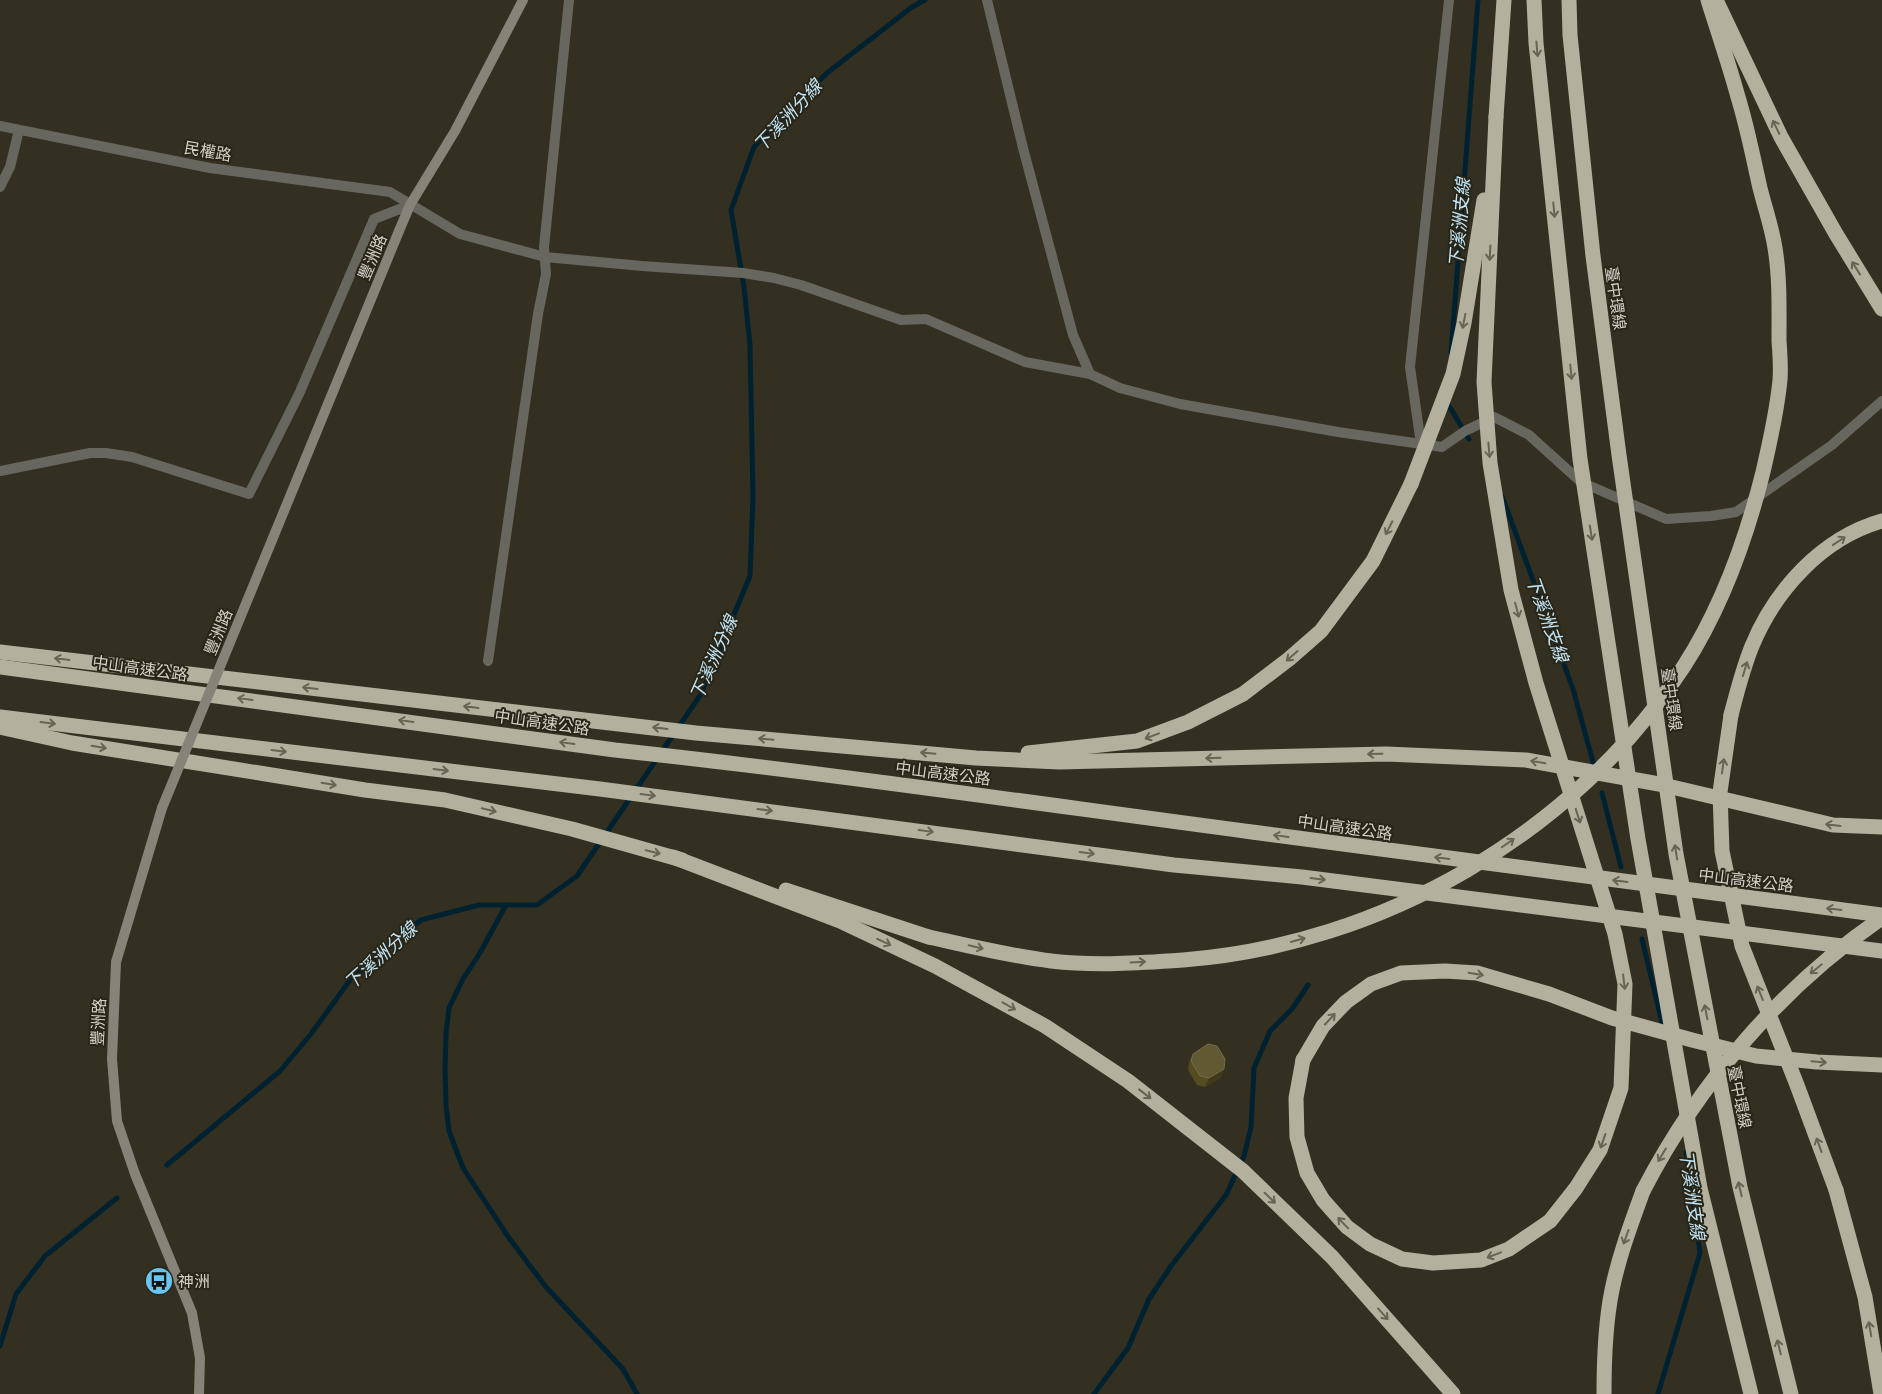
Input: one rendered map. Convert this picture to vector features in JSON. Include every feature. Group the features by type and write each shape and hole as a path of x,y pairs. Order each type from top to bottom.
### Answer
{"highway":[{"path":"1504,0 1496,117 1484,382 1490,463 1511,590 1536,683 1615,934 1625,984 1621,1088 1600,1150 1576,1188 1550,1222 1510,1249 1481,1260 1433,1263 1402,1259 1370,1244 1346,1227 1323,1200 1307,1173 1297,1137 1296,1098 1303,1060 1323,1026 1346,1002 1371,984 1401,973 1445,971 1477,973 1549,994 1612,1018 1692,1040 1756,1056 1882,1066"},
{"path":"1534,0 1536,43 1580,459 1638,839 1700,1188 1751,1394"},
{"name":"臺中環線","path":"1568,0 1593,256 1619,455 1676,854 1740,1187 1791,1394"},
{"path":"0,727 72,743 365,790 445,800 572,829 673,857 929,937 991,951 1053,961 1121,963 1187,960 1290,942 1338,929 1391,908 1448,881 1509,842 1566,800 1608,762 1645,720 1684,666 1712,616 1734,566 1758,493 1770,441 1780,380 1779,310 1775,249 1740,100 1708,0"},
{"path":"1716,0 1781,137 1836,234 1882,309"},
{"path":"976,758 1138,741 1188,722 1243,694 1289,659 1321,631 1373,560 1412,484 1453,374 1464,323 1496,117"},
{"path":"1881,1394 1865,1297 1836,1190 1742,946 1722,851 1720,792 1730,715 1752,646 1778,597 1806,564 1848,535 1882,521"},
{"path":"0,652 696,733 976,758 1059,762 1386,754 1526,760 1659,784 1833,825 1882,827"},
{"name":"中山高速公路","path":"0,667 615,750 1063,806 1882,916"},
{"path":"0,717 600,789 1174,865 1302,877 1882,950"},
{"path":"673,857 840,921 936,966 1046,1026 1128,1081 1243,1171 1332,1257 1453,1394"},
{"path":"1604,1394 1605,1346 1611,1291 1622,1249 1643,1191 1670,1142 1711,1082 1732,1056 1790,994 1808,976 1882,916"}],"street":[{"name":"豐洲路","path":"199,1394 200,1358 192,1313 135,1174 116,1121 112,1059 116,962 162,808 410,205 455,131 523,0"},
{"path":"488,661 538,314 546,274 544,247 569,0"},
{"path":"987,0 1023,148 1073,335 1090,374"},
{"path":"1421,444 1410,366 1449,0"},
{"name":"民權路","path":"0,126 210,168 390,192 460,234 545,257 743,273 774,278 801,285 901,320 926,319 1025,362 1090,374 1120,388 1180,404 1338,432 1442,447 1465,431 1494,417 1530,435 1582,482 1666,519 1736,512 1832,445 1882,400"},
{"path":"0,187 10,167 19,130"},
{"path":"0,471 90,453 106,452 132,457 249,494 299,394 374,219 410,205"}],"building":[{"path":"1208,1044 1217,1046 1225,1059 1224,1069 1209,1078 1200,1076 1191,1061 1193,1054"}],"waterway":[{"name":"下溪洲分線","path":"167,1165 280,1071 311,1034 350,980 421,920 479,905 537,905 577,876 701,694 750,576 753,497 750,345 744,287 731,210 754,147 827,73 912,7 925,0"},
{"name":"下溪洲支線","path":"1451,353 1478,0"},
{"name":"下溪洲支線","path":"1446,401 1469,439"},
{"name":"下溪洲支線","path":"1502,496 1573,689 1595,769"},
{"name":"下溪洲支線","path":"1602,793 1621,867"},
{"path":"506,905 480,953 463,979 449,1008 445,1070 449,1131 463,1168 509,1238 546,1287 623,1369 637,1394"},
{"name":"下溪洲支線","path":"1642,939 1663,1027"},
{"path":"1094,1394 1128,1348 1149,1299 1171,1266 1226,1195 1244,1156 1251,1127 1254,1068 1270,1031 1292,1009 1308,985"},
{"name":"下溪洲支線","path":"1658,1394 1700,1253 1686,1152"},
{"name":"下溪洲分線","path":"0,1346 16,1294 45,1256 117,1198"}],"place":[{"name":"神洲","path":"159,1281"}]}
